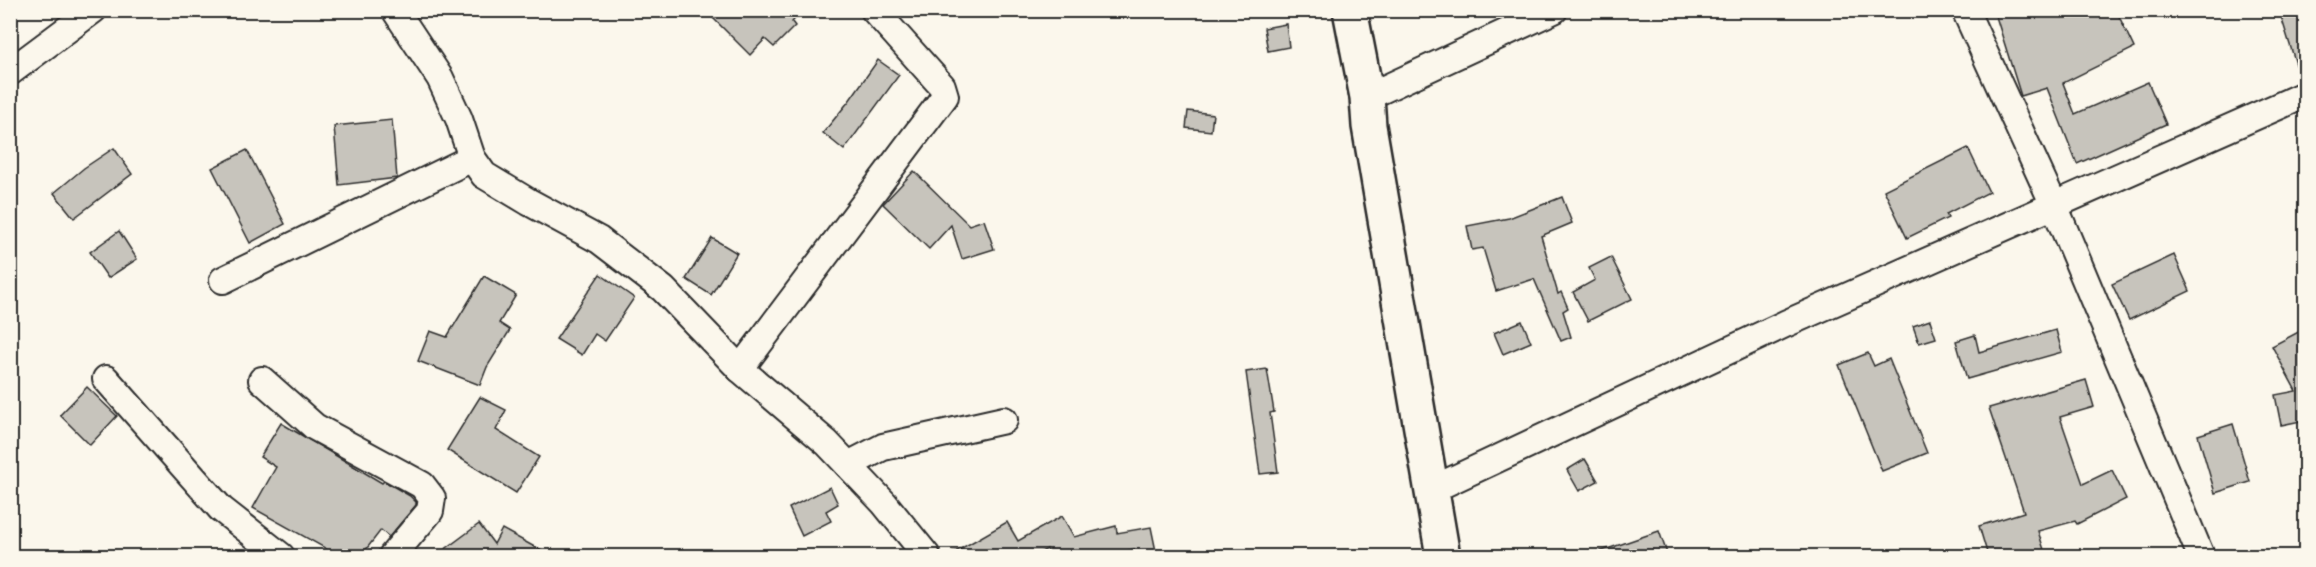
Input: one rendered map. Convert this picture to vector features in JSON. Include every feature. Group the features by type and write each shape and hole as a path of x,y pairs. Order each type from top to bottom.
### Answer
{"main road":[{"path":"1350,10 1367,97 1369,126 1443,556"}],"street":[{"path":"10,72 93,10"},
{"path":"395,10 440,78 459,119 472,158 484,175 599,240 663,289 740,369 827,443 884,503 927,556"},
{"path":"740,369 945,96 942,86 874,10"},
{"path":"1367,97 1554,10"},
{"path":"1965,10 2054,205 2201,556"},
{"path":"1431,490 1785,324 2306,94"},
{"path":"223,280 472,158"},
{"path":"106,379 221,509 281,556"},
{"path":"262,380 315,428 422,485 432,498 430,511 392,556"},
{"path":"848,465 883,447 1004,420"}],"building":[{"path":"705,10 803,10 792,22 795,26 774,47 765,39 750,55"},
{"path":"1994,10 2116,10 2134,48 2063,83 2075,114 2148,82 2166,124 2077,164 2047,88 2021,96"},
{"path":"2279,10 2306,10 2306,79 2301,80"},
{"path":"1286,24 1289,47 1268,51 1264,28"},
{"path":"878,60 899,75 844,150 823,133"},
{"path":"1188,111 1213,114 1211,131 1186,128"},
{"path":"392,120 397,178 339,185 334,126"},
{"path":"114,148 132,174 74,218 54,193 84,168"},
{"path":"1968,148 1989,192 1946,214 1948,218 1907,238 1884,190"},
{"path":"247,150 285,224 250,243 212,168"},
{"path":"914,171 969,225 984,220 994,249 962,259 951,225 929,249 883,204"},
{"path":"1562,197 1572,223 1541,236 1558,294 1561,292 1568,308 1563,311 1571,337 1561,341 1534,279 1496,291 1483,248 1472,250 1467,226 1509,218"},
{"path":"119,231 137,259 108,278 90,252"},
{"path":"712,238 737,253 711,295 686,279"},
{"path":"2174,255 2190,291 2129,320 2112,284"},
{"path":"1611,257 1632,299 1588,321 1573,292 1595,280 1589,268"},
{"path":"600,274 634,298 605,341 595,334 582,355 556,339"},
{"path":"484,276 516,295 499,323 510,330 487,367 480,385 418,361 430,331 447,337"},
{"path":"1930,320 1936,338 1919,343 1913,326"},
{"path":"1522,321 1531,342 1503,354 1494,333"},
{"path":"2306,328 2306,420 2281,425 2275,395 2296,391 2272,346"},
{"path":"2056,330 2062,352 1967,379 1956,341 1975,335 1979,352"},
{"path":"1868,353 1874,366 1889,359 1927,453 1882,471 1839,365"},
{"path":"1267,369 1274,412 1270,413 1278,472 1260,474 1246,372"},
{"path":"2086,380 2094,407 2060,417 2083,484 2112,470 2126,499 2077,524 2075,521 2038,531 2046,556 1988,556 1979,526 2024,512 1989,408"},
{"path":"87,387 117,416 90,445 60,415"},
{"path":"480,397 506,410 496,430 539,457 516,493 447,450"},
{"path":"281,423 382,483 384,481 410,496 416,505 389,537 381,530 361,556 335,556 325,548 253,508 276,467 260,457"},
{"path":"2233,424 2250,482 2215,493 2198,435"},
{"path":"1585,459 1598,481 1579,491 1567,470"},
{"path":"830,487 838,504 826,511 831,521 802,536 789,508"},
{"path":"1062,516 1074,537 1116,526 1117,533 1151,527 1157,556 1136,556 1134,549 1104,556 1051,556 1047,549 1034,556 948,556 1007,522 1018,541"},
{"path":"479,524 494,544 502,529 551,556 436,556"},
{"path":"1659,531 1668,556 1594,556 1593,554"}]}
